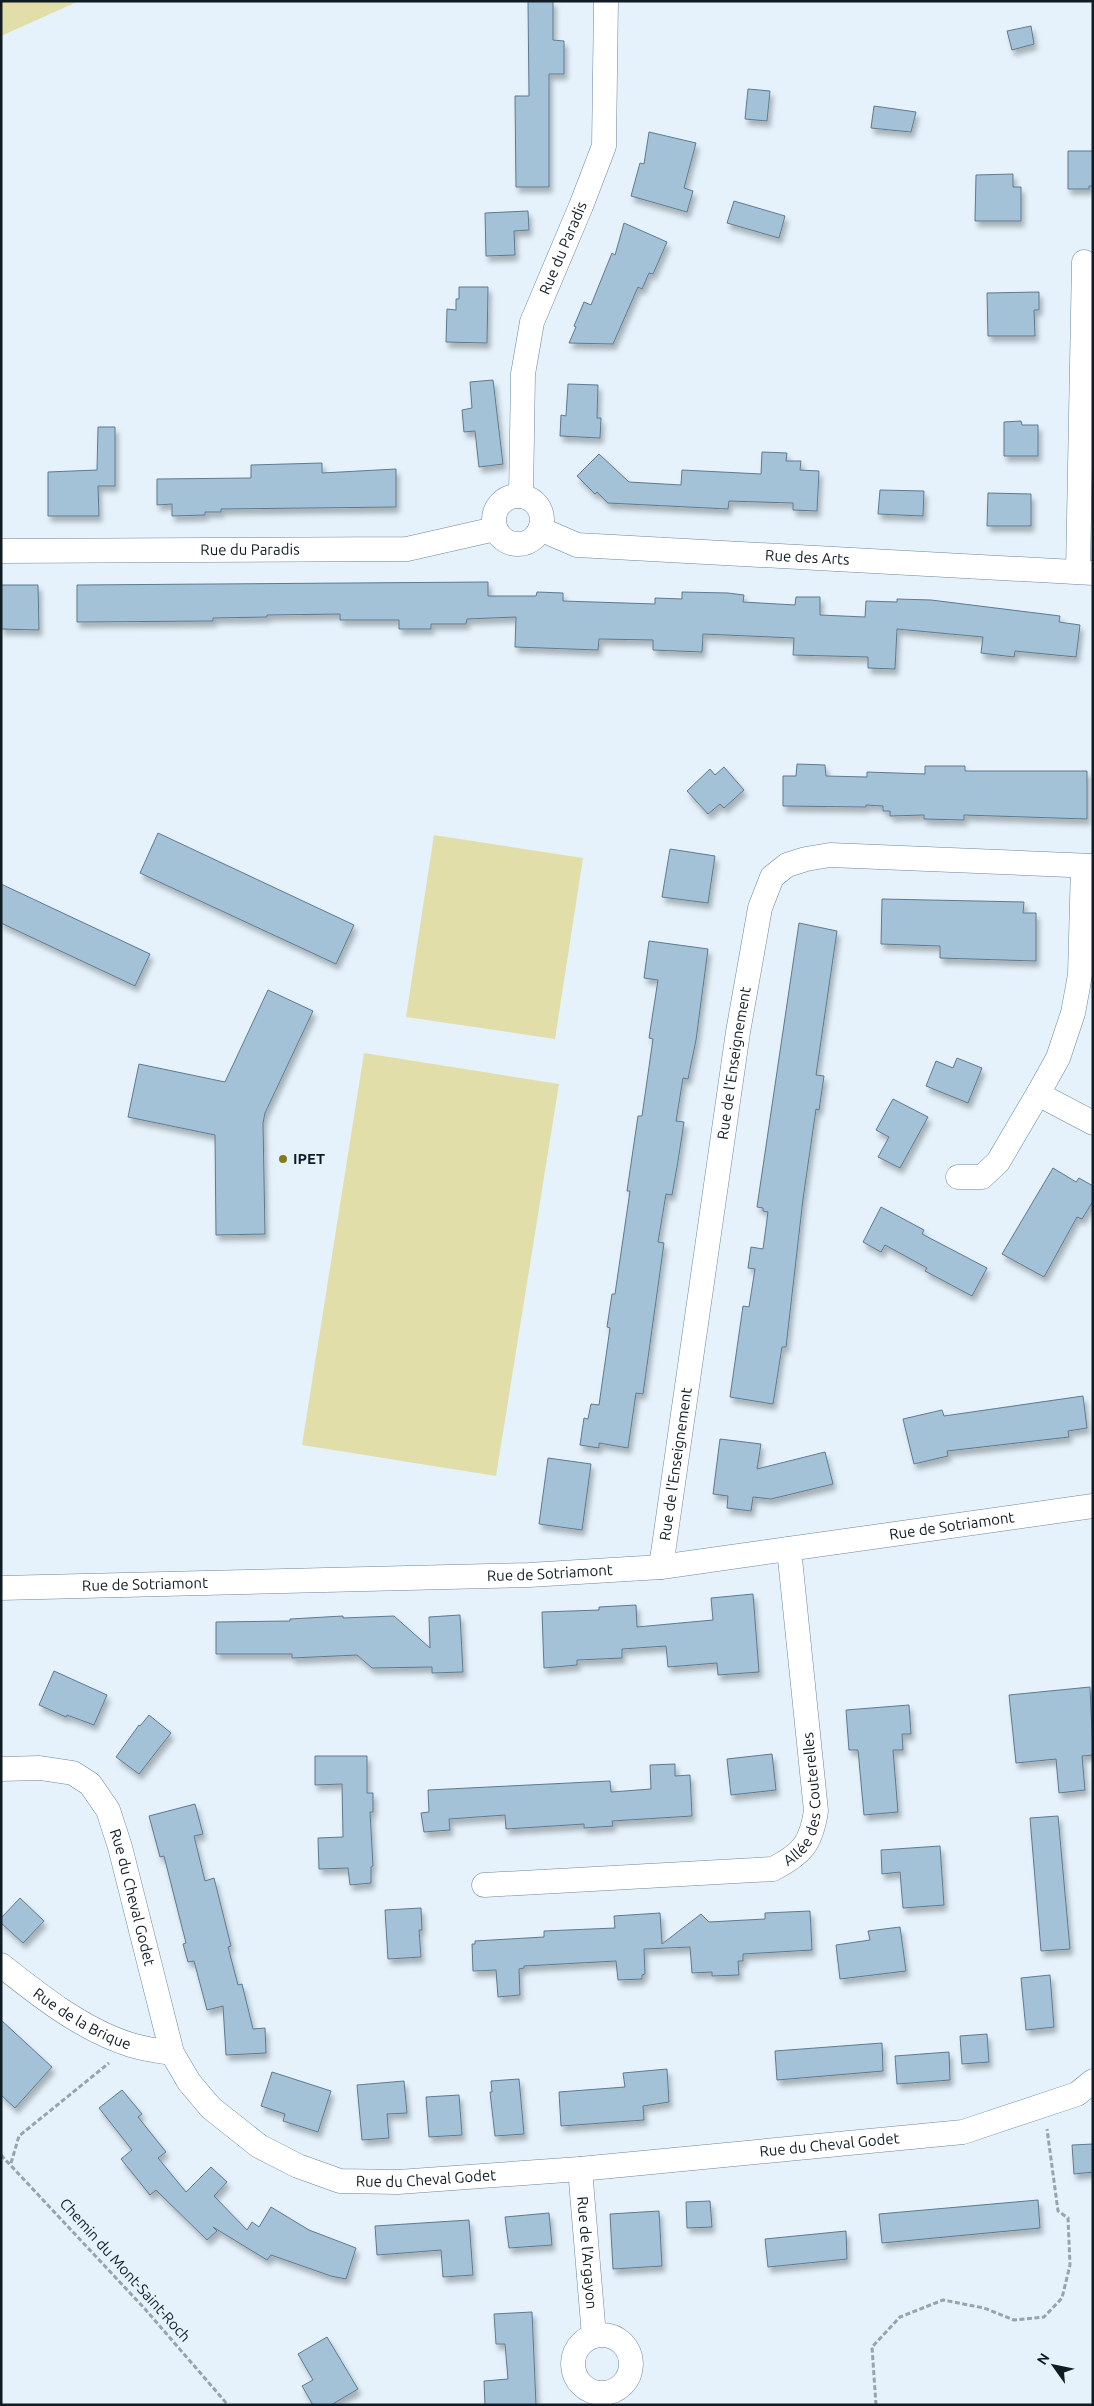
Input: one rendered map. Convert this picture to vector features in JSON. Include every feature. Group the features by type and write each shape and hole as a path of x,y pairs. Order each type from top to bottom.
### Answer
{"street":[{"name":"Rue du Paradis","path":"522,496 523,374 532,322 604,146 606,1"},
{"name":"Rue des Arts","path":"540,529 577,545 1085,572 1084,262"},
{"path":"522,496 530,498 540,511 540,529 528,542 507,541 495,529 494,515 497,507 505,499 522,496"},
{"name":"Rue du Paradis","path":"1,552 407,549 495,529"},
{"name":"Rue de l'Enseignement","path":"661,1567 738,1032 760,908 772,878 787,865 806,859 830,855 991,860 1088,866 1080,976 1073,1013 1058,1058 998,1162 982,1176 958,1177"},
{"path":"1038,1094 1093,1123"},
{"name":"Rue de Sotriamont","path":"1,1588 529,1575 661,1567 1093,1506"},
{"name":"Allée des Couterelles","path":"484,1885 773,1869 796,1857 813,1831 816,1811 789,1549"},
{"name":"Rue du Cheval Godet","path":"1,1769 40,1768 73,1773 90,1784 108,1810 172,2053 189,2082 211,2108 259,2146 298,2166 340,2181 398,2182 580,2169 963,2132 1077,2094 1093,2081"},
{"name":"Rue de la Brique","path":"1,1965 38,1995 108,2036 131,2046 172,2053"},
{"name":"Rue de l'Argayon","path":"580,2169 594,2336"},
{"path":"609,2335 618,2339 628,2349 632,2359 632,2369 627,2381 620,2388 616,2399 586,2389 576,2377 573,2367 578,2347 585,2340 594,2336 609,2335"}],"path":[{"path":"11,2163 19,2136 131,2046"},
{"path":"876,2405 872,2346 900,2318 943,2300 984,2308 1014,2320 1044,2317 1062,2298 1070,2265 1068,2218 1058,2211 1044,2105"},
{"name":"Chemin du Mont-Saint-Roch","path":"1,2155 11,2163 150,2315 228,2405"}],"shaded area":[{"path":"1,1 79,1 1,36"},
{"path":"434,835 583,858 555,1039 406,1017"},
{"path":"364,1053 559,1084 496,1476 302,1445"}],"building":[{"path":"528,1 553,1 553,40 564,41 564,74 549,74 549,187 516,187 515,96 529,96"},
{"path":"1031,26 1034,44 1012,50 1007,31"},
{"path":"748,89 770,91 767,121 745,119"},
{"path":"874,106 916,112 911,132 871,128"},
{"path":"649,132 696,143 684,188 693,191 687,212 631,196 640,163 644,164"},
{"path":"1068,151 1093,151 1093,186 1089,186 1089,189 1068,189"},
{"path":"1013,174 1013,187 1021,187 1021,221 975,221 976,175"},
{"path":"734,201 785,216 779,238 727,223"},
{"path":"528,211 529,230 514,231 515,255 486,256 485,213"},
{"path":"624,223 667,242 653,274 649,273 642,289 638,287 613,344 569,343 584,302 591,305 612,253 615,255"},
{"path":"459,287 488,287 487,343 446,342 447,309 456,310 456,299 459,299"},
{"path":"1039,292 1039,310 1034,310 1035,336 988,336 987,293"},
{"path":"493,380 503,464 479,467 475,431 464,432 462,410 472,408 470,382"},
{"path":"568,384 598,385 597,418 601,418 600,438 560,436 561,415 566,416"},
{"path":"1021,421 1022,425 1038,425 1038,456 1004,456 1004,422"},
{"path":"98,427 115,427 115,486 98,486 99,516 48,516 48,472 97,470"},
{"path":"762,452 787,453 786,461 801,461 800,470 819,471 817,511 793,510 793,503 729,501 728,509 608,503 597,492 595,494 577,476 599,454 629,482 681,485 682,470 761,474"},
{"path":"322,463 322,473 396,469 396,507 221,509 221,512 205,512 205,515 172,516 172,504 157,505 157,479 251,478 251,465"},
{"path":"880,490 924,491 923,516 878,514"},
{"path":"988,493 1031,494 1031,526 987,526"},
{"path":"488,582 488,596 536,596 537,592 563,593 563,601 655,604 655,598 682,599 682,592 728,593 744,595 743,602 795,605 796,597 820,597 820,615 865,617 866,601 897,602 897,599 931,600 1060,616 1059,622 1080,625 1076,657 1015,651 1014,657 981,653 983,637 897,629 895,669 868,668 868,657 793,655 794,638 703,634 702,652 653,650 653,640 599,639 598,650 515,647 516,617 467,619 466,624 431,624 431,629 399,629 399,620 340,620 340,614 267,615 267,617 213,618 213,621 77,622 77,585"},
{"path":"1,585 38,585 39,630 1,629"},
{"path":"797,764 825,765 826,776 867,777 867,772 925,774 925,766 965,766 965,771 1087,771 1087,819 964,815 964,820 924,819 924,815 890,816 890,811 883,811 883,806 783,806 783,776 796,776"},
{"path":"724,767 744,790 724,808 720,804 708,814 687,791 710,769 715,775"},
{"path":"158,833 354,925 336,964 140,873"},
{"path":"670,849 715,856 708,903 662,897"},
{"path":"1,884 150,954 135,986 1,923"},
{"path":"882,899 1024,902 1023,913 1036,913 1036,961 940,958 940,946 881,944"},
{"path":"799,923 837,931 816,1075 824,1076 819,1110 816,1109 803,1199 786,1347 782,1347 773,1404 730,1397 743,1306 749,1307 755,1269 748,1268 751,1247 763,1249 768,1212 763,1211 763,1208 757,1207"},
{"path":"649,941 708,949 696,1040 688,1079 683,1078 676,1121 684,1122 678,1161 672,1195 666,1194 658,1242 664,1243 643,1394 636,1393 628,1448 599,1443 599,1448 580,1445 584,1418 588,1419 591,1404 599,1405 610,1328 607,1327 612,1294 615,1294 630,1191 627,1191 638,1116 642,1116 653,1039 649,1038 658,980 644,978"},
{"path":"268,990 313,1011 265,1113 263,1123 265,1234 216,1235 215,1135 128,1117 139,1064 225,1082"},
{"path":"957,1058 982,1068 968,1103 926,1086 936,1061 953,1068"},
{"path":"893,1099 928,1117 900,1168 878,1157 889,1137 876,1130"},
{"path":"1053,1168 1076,1182 1079,1178 1093,1186 1093,1201 1082,1219 1077,1217 1044,1277 1002,1254"},
{"path":"881,1207 924,1230 922,1234 987,1268 972,1296 925,1271 927,1268 885,1245 881,1252 863,1242"},
{"path":"1083,1396 1087,1428 1068,1431 1069,1437 947,1451 948,1456 914,1464 903,1419 942,1410 944,1416"},
{"path":"720,1439 761,1444 757,1469 825,1452 833,1484 771,1499 753,1497 751,1511 727,1508 728,1496 713,1494"},
{"path":"548,1458 591,1464 582,1530 539,1524"},
{"path":"753,1594 759,1672 718,1675 717,1663 668,1667 666,1646 622,1649 622,1658 577,1660 577,1665 544,1668 542,1612 599,1610 599,1607 636,1605 637,1627 713,1620 711,1598"},
{"path":"460,1615 463,1672 432,1673 432,1667 372,1668 357,1655 292,1658 292,1654 216,1654 216,1622 290,1621 290,1619 343,1616 343,1618 394,1616 430,1648 429,1617"},
{"path":"54,1671 107,1695 94,1725 67,1715 66,1717 39,1705"},
{"path":"1090,1687 1093,1755 1082,1756 1085,1790 1059,1793 1056,1759 1016,1763 1009,1695"},
{"path":"909,1705 911,1734 902,1734 903,1750 893,1750 898,1812 864,1815 858,1750 849,1750 846,1710"},
{"path":"149,1715 171,1733 139,1774 116,1757 139,1725"},
{"path":"772,1754 776,1790 731,1795 727,1759"},
{"path":"315,1756 367,1756 367,1793 373,1793 373,1812 370,1812 373,1866 371,1867 371,1883 350,1885 348,1868 319,1869 318,1838 343,1837 342,1784 315,1785"},
{"path":"675,1764 675,1776 690,1775 692,1816 612,1821 613,1826 584,1828 584,1824 506,1829 505,1815 449,1819 450,1830 424,1832 421,1813 429,1812 428,1790 610,1781 611,1792 651,1789 650,1765"},
{"path":"195,1804 203,1834 194,1836 205,1881 214,1878 231,1946 228,1947 238,1985 242,1984 253,2029 265,2028 266,2053 226,2055 223,2006 207,2010 194,1961 188,1962 183,1944 186,1943 164,1856 160,1857 149,1816"},
{"path":"1058,1816 1070,1949 1041,1951 1030,1818"},
{"path":"940,1846 944,1905 903,1908 900,1872 882,1874 881,1850"},
{"path":"20,1898 44,1921 23,1943 1,1923 1,1918"},
{"path":"421,1908 422,1930 419,1930 421,1957 388,1959 385,1910"},
{"path":"810,1911 812,1950 743,1954 743,1961 738,1961 739,1975 712,1976 712,1972 692,1973 690,1947 644,1949 645,1974 642,1975 642,1979 618,1980 616,1961 524,1966 524,1968 519,1969 520,1995 498,1997 496,1970 473,1971 472,1944 475,1944 475,1941 544,1937 544,1931 615,1928 614,1916 660,1913 662,1944 701,1914 709,1922 765,1919 765,1913"},
{"path":"900,1927 906,1971 840,1979 836,1945 870,1940 868,1931"},
{"path":"1050,1975 1054,2027 1026,2030 1021,1978"},
{"path":"1,2020 52,2067 15,2108 1,2095"},
{"path":"987,2034 989,2062 962,2064 960,2036"},
{"path":"882,2043 883,2071 777,2080 775,2051"},
{"path":"949,2052 950,2080 897,2084 895,2056"},
{"path":"667,2069 669,2102 643,2106 644,2120 561,2126 559,2092 625,2087 623,2073"},
{"path":"272,2072 331,2091 318,2132 283,2121 285,2114 261,2106"},
{"path":"519,2079 524,2134 495,2136 490,2092 492,2092 491,2081"},
{"path":"404,2081 407,2113 387,2114 389,2138 362,2140 357,2085"},
{"path":"122,2090 142,2114 138,2117 166,2152 158,2158 186,2192 211,2167 227,2182 214,2196 247,2230 252,2222 259,2227 271,2207 309,2230 356,2248 346,2279 331,2276 271,2255 267,2260 213,2227 217,2231 207,2240 156,2190 150,2195 121,2159 132,2150 99,2108"},
{"path":"459,2095 462,2135 429,2137 426,2097"},
{"path":"1093,2144 1093,2172 1074,2174 1072,2145"},
{"path":"1038,2200 1040,2228 882,2243 879,2214"},
{"path":"710,2201 712,2227 687,2228 686,2202"},
{"path":"659,2211 662,2266 613,2269 610,2214"},
{"path":"549,2213 552,2245 509,2248 505,2217"},
{"path":"469,2220 473,2275 443,2277 441,2250 377,2255 375,2226"},
{"path":"846,2231 847,2259 768,2267 765,2239"},
{"path":"532,2312 536,2405 485,2405 484,2381 508,2379 505,2344 496,2344 494,2314"},
{"path":"327,2337 358,2389 331,2405 313,2405 302,2386 313,2380 298,2354"}],"place":[{"name":"IPET","path":"283,1159"}]}
